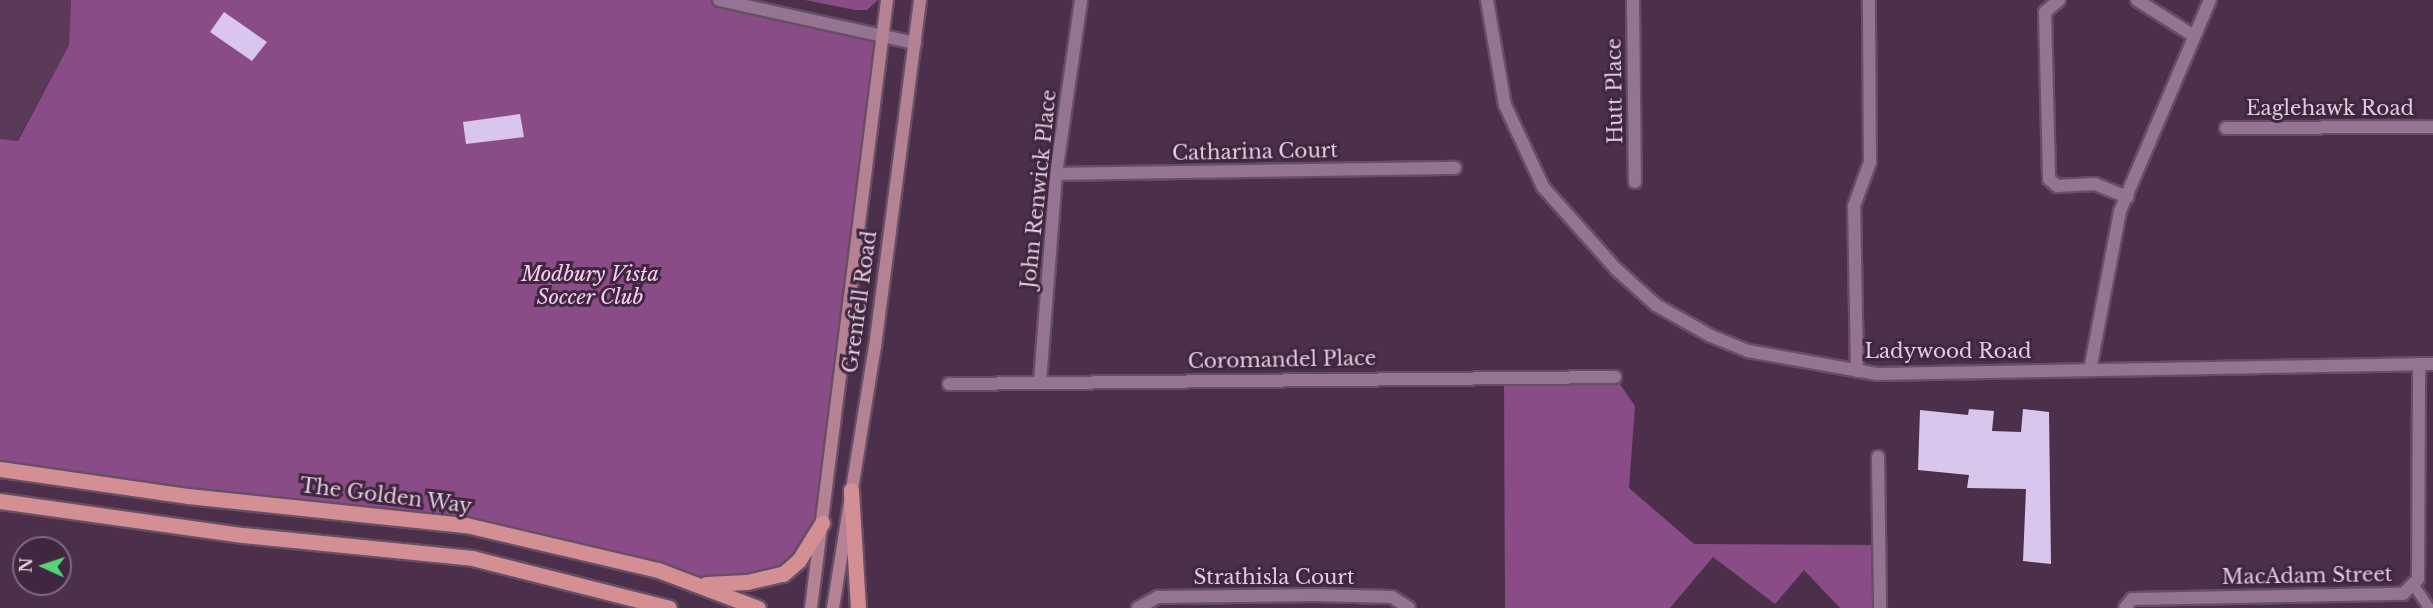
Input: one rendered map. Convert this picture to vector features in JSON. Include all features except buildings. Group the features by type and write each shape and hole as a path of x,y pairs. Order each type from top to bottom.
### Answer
{"main road":[{"name":"Grenfell Road","path":"812,608 887,0"},
{"name":"Grenfell Road","path":"833,608 875,347 920,0"},
{"name":"The Golden Way","path":"0,468 188,496 466,525 595,552 697,584 758,608"},
{"path":"851,490 858,608"},
{"path":"0,501 243,535 472,558 669,608"},
{"path":"697,584 747,582 783,574 799,560 822,522"}],"street":[{"path":"719,0 882,38 915,43"},
{"name":"John Renwick Place","path":"1040,382 1056,174 1081,0"},
{"name":"Ladywood Road","path":"1487,0 1505,105 1544,187 1616,269 1656,305 1711,336 1748,351 1857,371 2090,370 2433,364"},
{"name":"Hutt Place","path":"1633,0 1635,182"},
{"path":"1857,371 1854,206 1870,162 1869,0"},
{"path":"2059,0 2045,12 2049,179 2057,186 2095,184 2127,197"},
{"path":"2136,0 2194,36"},
{"path":"2090,370 2120,211 2210,0"},
{"name":"Eaglehawk Road","path":"2226,128 2433,127"},
{"name":"Catharina Court","path":"1056,174 1455,168"},
{"name":"MacAdam Street","path":"2125,608 2132,599 2403,594 2418,579 2419,364"},
{"name":"Coromandel Place","path":"949,384 1615,377"},
{"path":"1878,457 1880,608"},
{"name":"Strathisla Court","path":"1138,608 1158,597 1317,595 1392,597 1409,608"}],"lane":[{"path":"2413,584 2429,608"}],"shaded area":[{"path":"0,0 71,0 69,45 17,141 0,139"}],"green space":[{"name":"Modbury Vista Soccer Club","path":"71,0 719,0 882,38 822,523 793,567 763,580 688,581 474,527 0,467 0,139 18,141 69,45"},
{"path":"805,0 878,0 867,10 855,10"},
{"path":"1504,377 1615,377 1635,406 1629,488 1694,544 1879,545 1874,608 1840,608 1804,570 1775,604 1713,557 1670,608 1505,608"}]}
